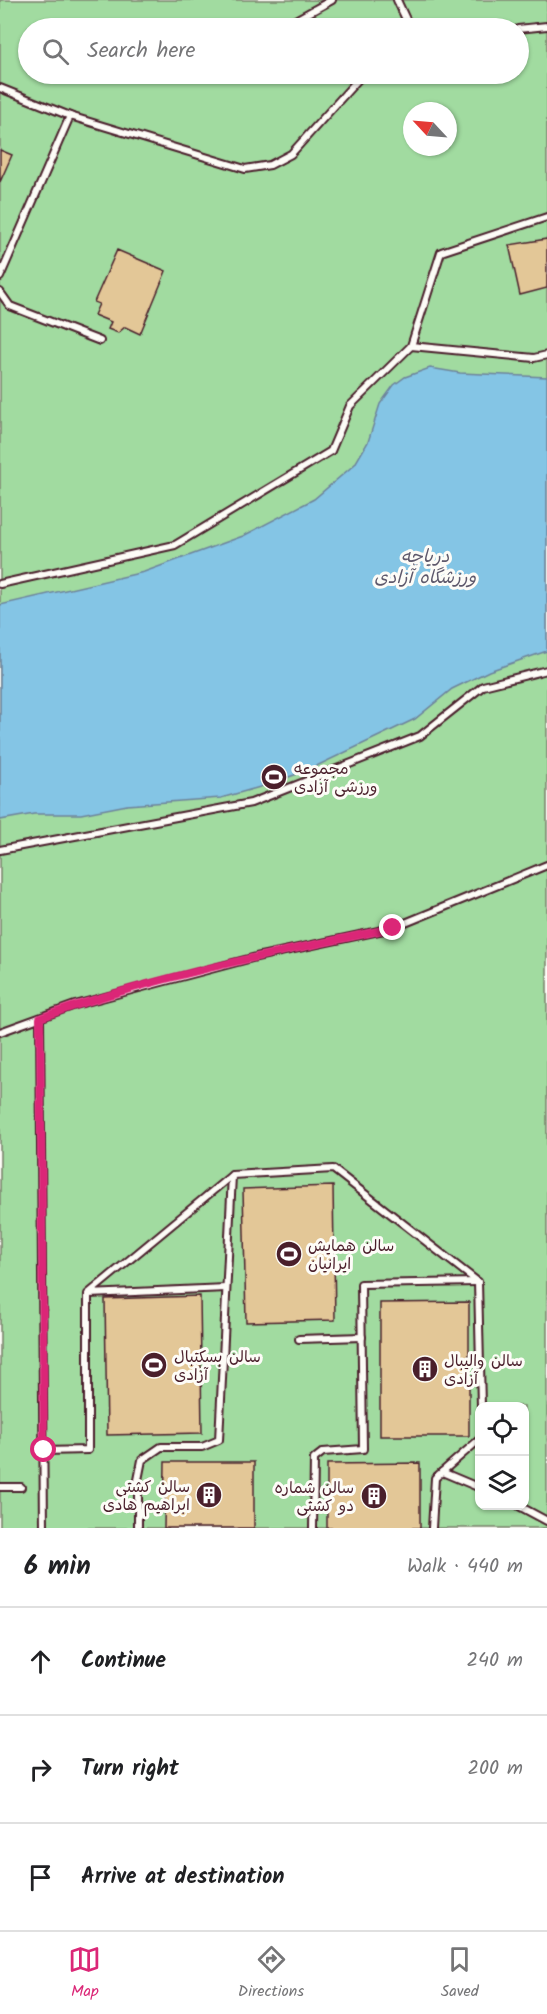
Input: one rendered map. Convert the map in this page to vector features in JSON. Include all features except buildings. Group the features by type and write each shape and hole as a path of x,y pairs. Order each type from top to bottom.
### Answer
{"lane":[{"path":"299,18 332,0"},
{"path":"397,0 405,18"},
{"path":"529,28 547,26"},
{"path":"0,88 70,116 245,169 270,165 291,154 354,84"},
{"path":"0,277 70,116"},
{"path":"0,584 175,545 331,451 350,406 411,346 441,252 547,218"},
{"path":"0,292 10,306 100,341"},
{"path":"411,346 534,358 547,355"},
{"path":"0,850 251,803 420,736 483,686 547,670"},
{"path":"0,1032 75,1005 256,957 393,928 547,865"},
{"path":"40,1018 44,1528"},
{"path":"88,1294 232,1175 333,1169 478,1282"},
{"path":"138,1528 138,1480 142,1460 161,1447 202,1447 219,1440 232,1175"},
{"path":"313,1528 314,1459 323,1452 363,1449 361,1284 478,1282"},
{"path":"478,1282 481,1402"},
{"path":"88,1294 226,1288"},
{"path":"44,1450 88,1450 88,1294"},
{"path":"299,1339 362,1337"},
{"path":"432,1528 435,1478 475,1443"},
{"path":"442,1472 475,1486"},
{"path":"0,1487 21,1487"},
{"path":"526,1510 547,1521"}],"green space":[{"name":"مجموعه ورزشی آزادی","path":"0,0 547,0 547,1528 0,1528"}],"water":[{"name":"دریاچه ورزشگاه آزادی","path":"430,368 460,373 547,377 547,651 489,671 452,689 415,719 306,771 260,787 221,798 127,805 81,814 34,814 0,820 0,605 144,572 243,536 314,499 355,464 368,442 380,404 394,385 405,377"}],"place":[{"name":"مجموعه ورزشی آزادی","path":"274,777"},
{"name":"سالن همایش ایرانیان","path":"289,1254"},
{"name":"سالن بسکتبال آزادی","path":"154,1365"},
{"name":"سالن والیبال آزادی","path":"425,1369"},
{"name":"سالن کشتی ابراهیم هادی","path":"209,1495"},
{"name":"سالن شماره دو کشتی","path":"374,1496"}],"route":[{"path":"44,1450 40,1018 75,1005 256,957 393,928"}]}
